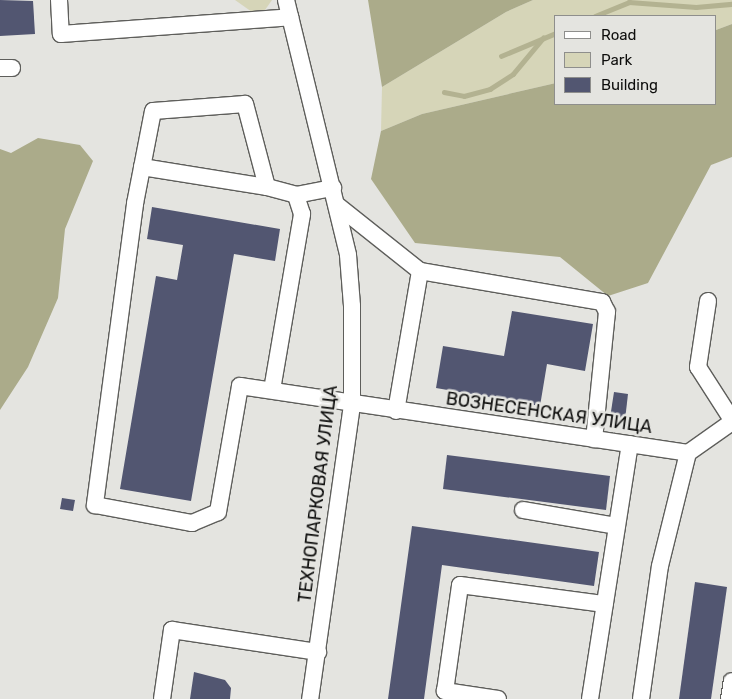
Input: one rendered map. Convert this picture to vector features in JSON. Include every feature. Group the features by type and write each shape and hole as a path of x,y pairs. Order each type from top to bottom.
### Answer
{"street":[{"path":"59,0 60,34 290,17"},
{"name":"ТЕХНОПАРКОВАЯ УЛИЦА","path":"286,0 348,255 352,306 352,405 310,699"},
{"path":"267,187 245,104 153,111 142,167 267,187 296,195 333,188"},
{"name":"ВОЗНЕСЕНСКАЯ УЛИЦА","path":"142,167 95,504 192,523 218,512 240,386 352,405 688,452"},
{"path":"272,390 302,214 296,195"},
{"path":"337,205 420,271 602,302 607,312 594,438"},
{"path":"396,411 420,271"},
{"path":"641,699 660,566 688,452 732,421 698,367 708,301"},
{"path":"590,699 630,444"},
{"path":"523,510 617,526"},
{"path":"498,699 445,691 460,585 605,604"},
{"path":"162,699 172,630 318,652"},
{"path":"729,699 732,681"}],"green space":[{"path":"235,0 272,0 265,10 252,12"},
{"path":"368,0 533,0 506,12 382,87"},
{"path":"533,0 732,0 732,24 717,30 717,15 554,15 554,83 422,114 381,131 382,87 506,12"},
{"path":"732,24 732,157 711,165 648,283 608,296 560,257 415,243 371,179 381,131 422,114 554,83 554,105 717,105 717,30"},
{"path":"38,138 80,145 93,161 65,229 58,298 28,367 0,410 0,149 11,153"}],"building":[{"path":"0,0 33,1 35,34 0,36"},
{"path":"152,207 280,229 275,261 234,254 191,501 120,489 156,276 177,280 183,245 147,239"},
{"path":"512,311 593,324 585,371 547,364 540,406 436,388 443,346 504,356"},
{"path":"614,392 628,394 625,420 610,418"},
{"path":"447,455 610,476 606,510 443,489"},
{"path":"62,498 75,500 73,511 60,509"},
{"path":"412,526 599,552 594,586 442,565 424,699 388,699"},
{"path":"695,582 727,587 711,699 679,699"},
{"path":"194,672 225,680 231,688 230,699 190,699"}],"waterway":[{"path":"597,15 629,2 696,7 732,4"},
{"path":"501,56 554,34"},
{"path":"444,92 464,96 490,89 513,74 543,38"}]}
